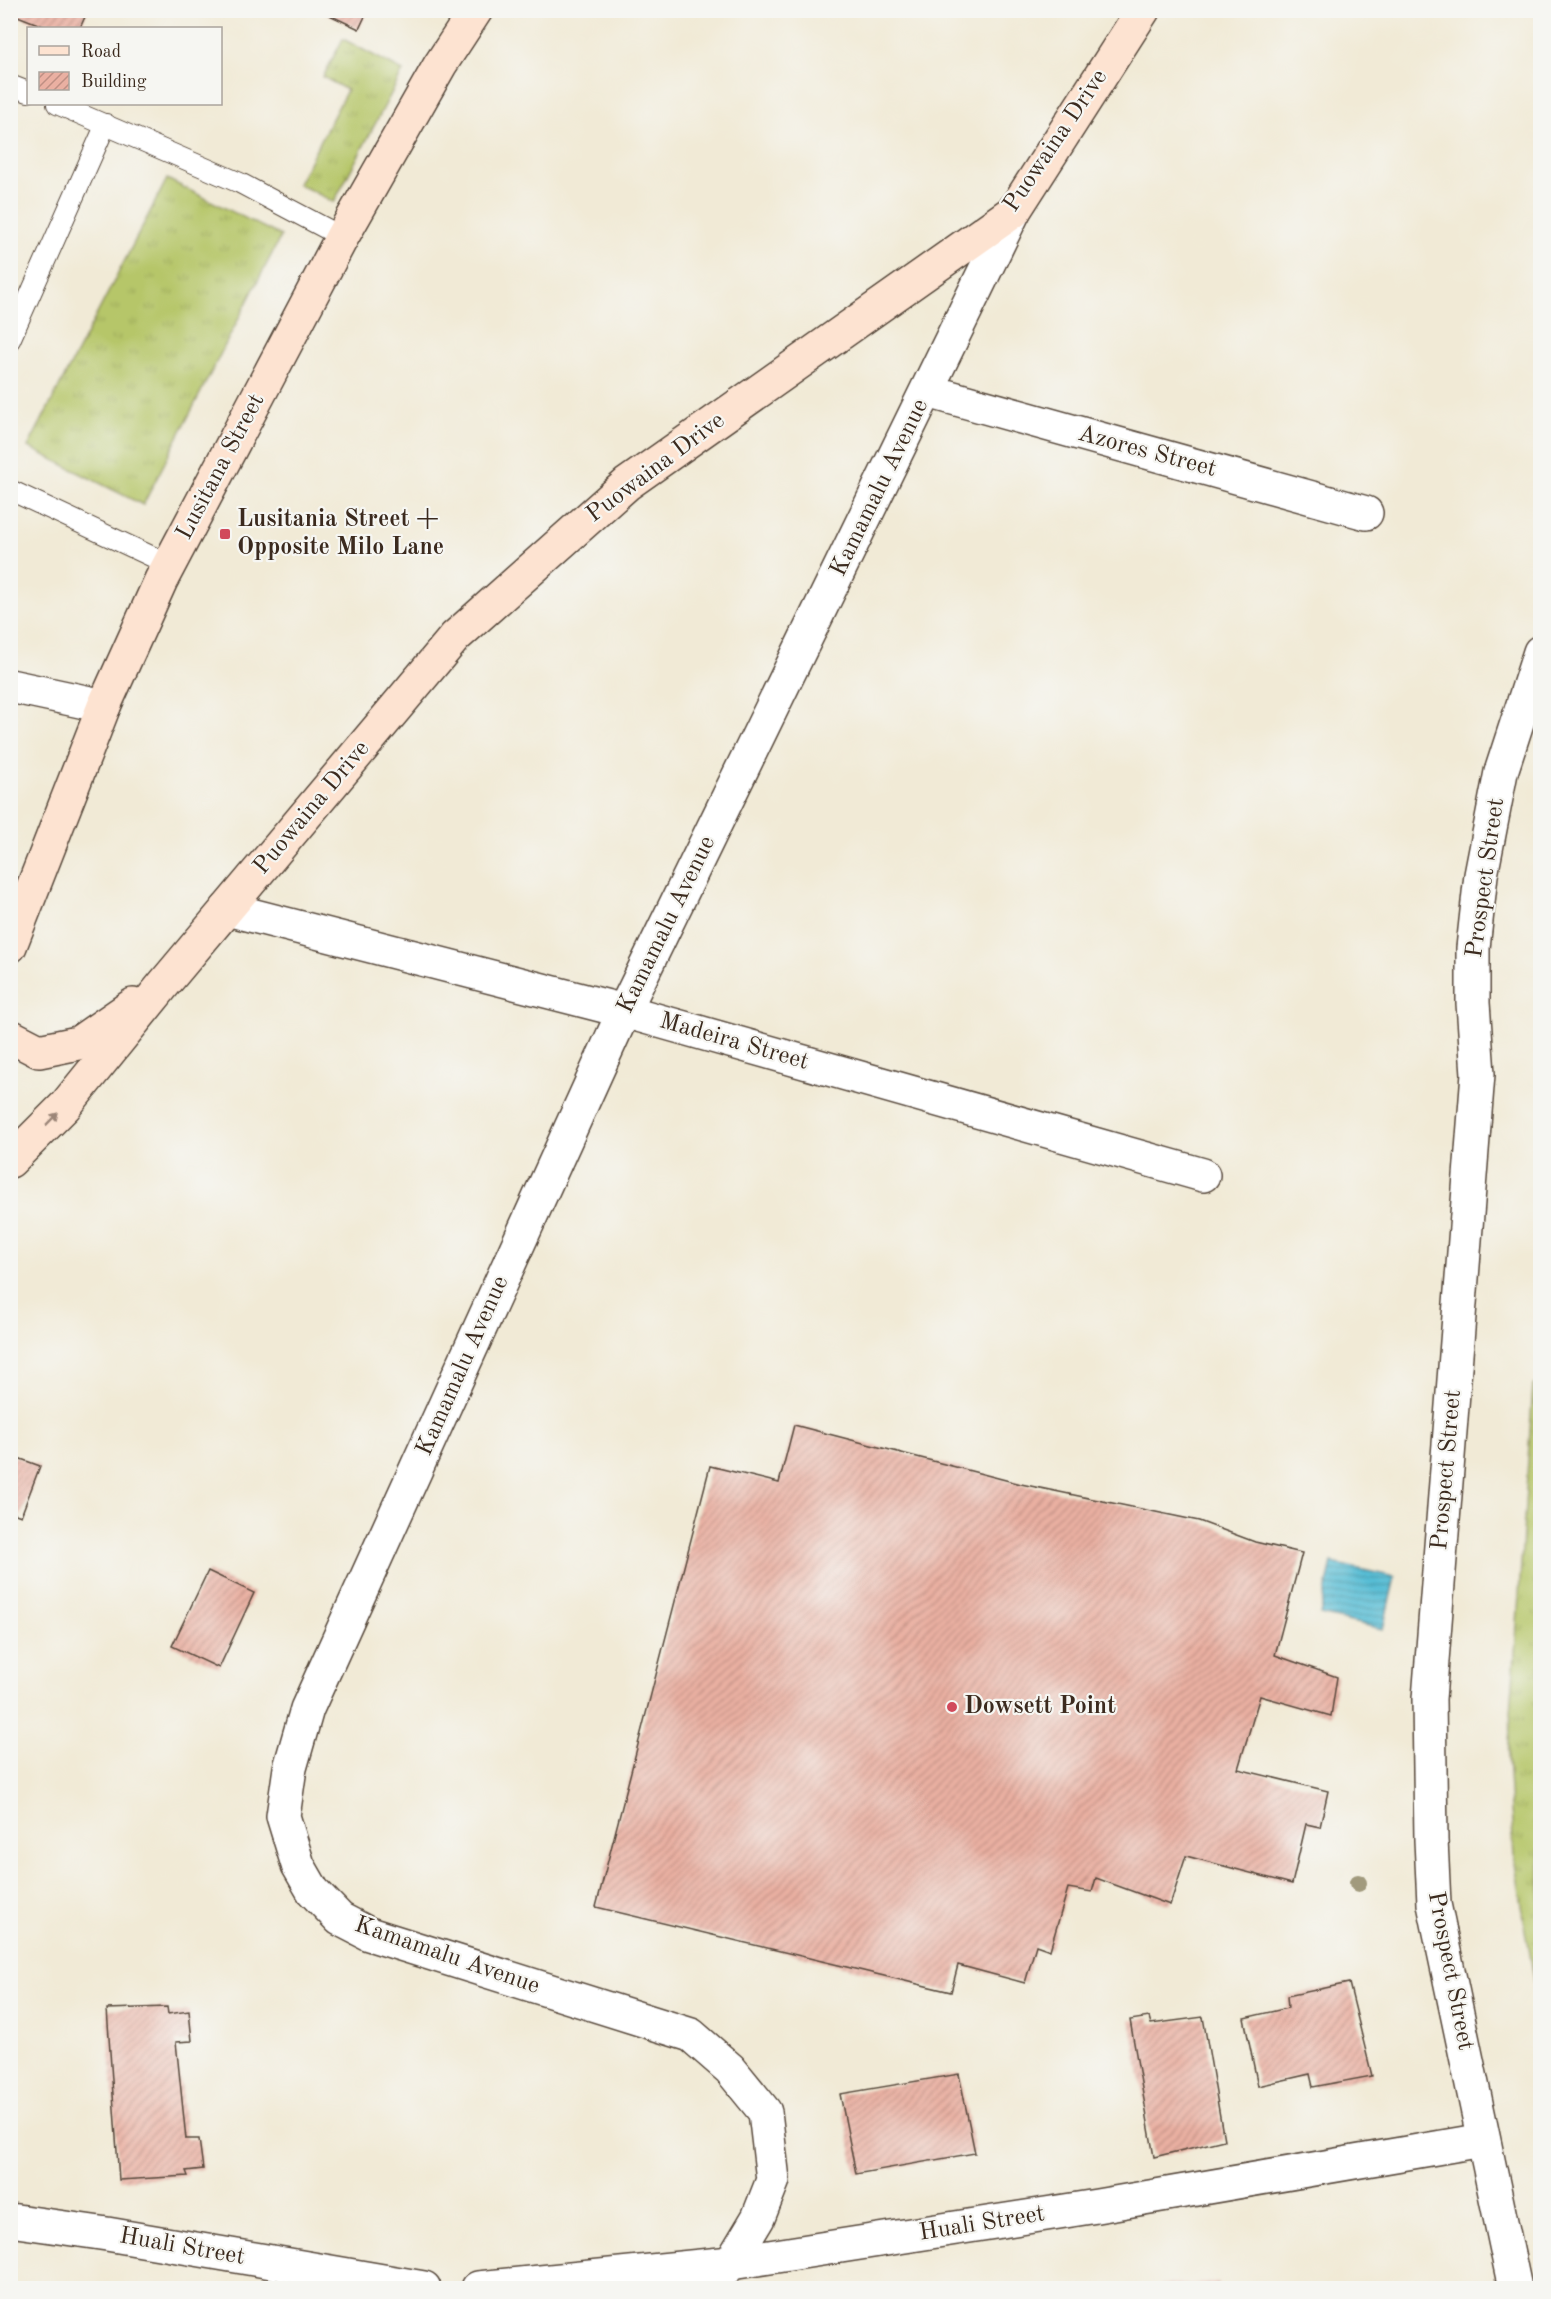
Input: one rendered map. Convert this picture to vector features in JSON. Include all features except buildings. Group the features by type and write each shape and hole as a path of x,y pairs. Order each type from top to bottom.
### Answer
{"main road":[{"name":"Lusitana Street","path":"10,946 104,706 170,565 342,237 440,64 476,10"},
{"name":"Puowaina Drive","path":"164,984 455,637 618,491 1014,211 1143,10"},
{"path":"10,1036 39,1051 78,1043 164,984"},
{"path":"10,1161 65,1106 164,984"}],"street":[{"name":"Kamamalu Avenue","path":"708,2289 730,2263 758,2217 772,2180 765,2112 730,2069 691,2035 380,1938 347,1923 334,1914 313,1891 298,1865 283,1815 290,1768 307,1709 624,1011 1014,211"},
{"name":"Azores Street","path":"928,391 1366,513"},
{"name":"Prospect Street","path":"1515,2289 1434,1904 1429,1699 1478,1074 1473,1003 1473,948 1481,875 1502,772 1540,652"},
{"path":"10,686 104,706"},
{"name":"Madeira Street","path":"227,909 624,1011 1203,1175"},
{"name":"Huali Street","path":"478,2289 730,2263 1108,2204 1483,2140"},
{"name":"Huali Street","path":"10,2220 107,2234 424,2289"}],"lane":[{"path":"10,85 27,92"},
{"path":"59,105 240,183 342,237"},
{"path":"10,340 106,124"},
{"path":"10,490 170,565"}],"green space":[{"path":"343,39 403,71 334,202 298,184 347,90 323,77"},
{"path":"167,179 281,236 143,505 28,447"},
{"path":"1540,1381 1540,2015 1514,1857 1508,1758 1533,1386"}],"water":[{"path":"1332,1563 1395,1577 1383,1629 1320,1615"}],"place":[{"name":"Lusitania Street + Opposite Milo Lane","path":"225,534"},
{"name":"Dowsett Point","path":"952,1707"}]}
